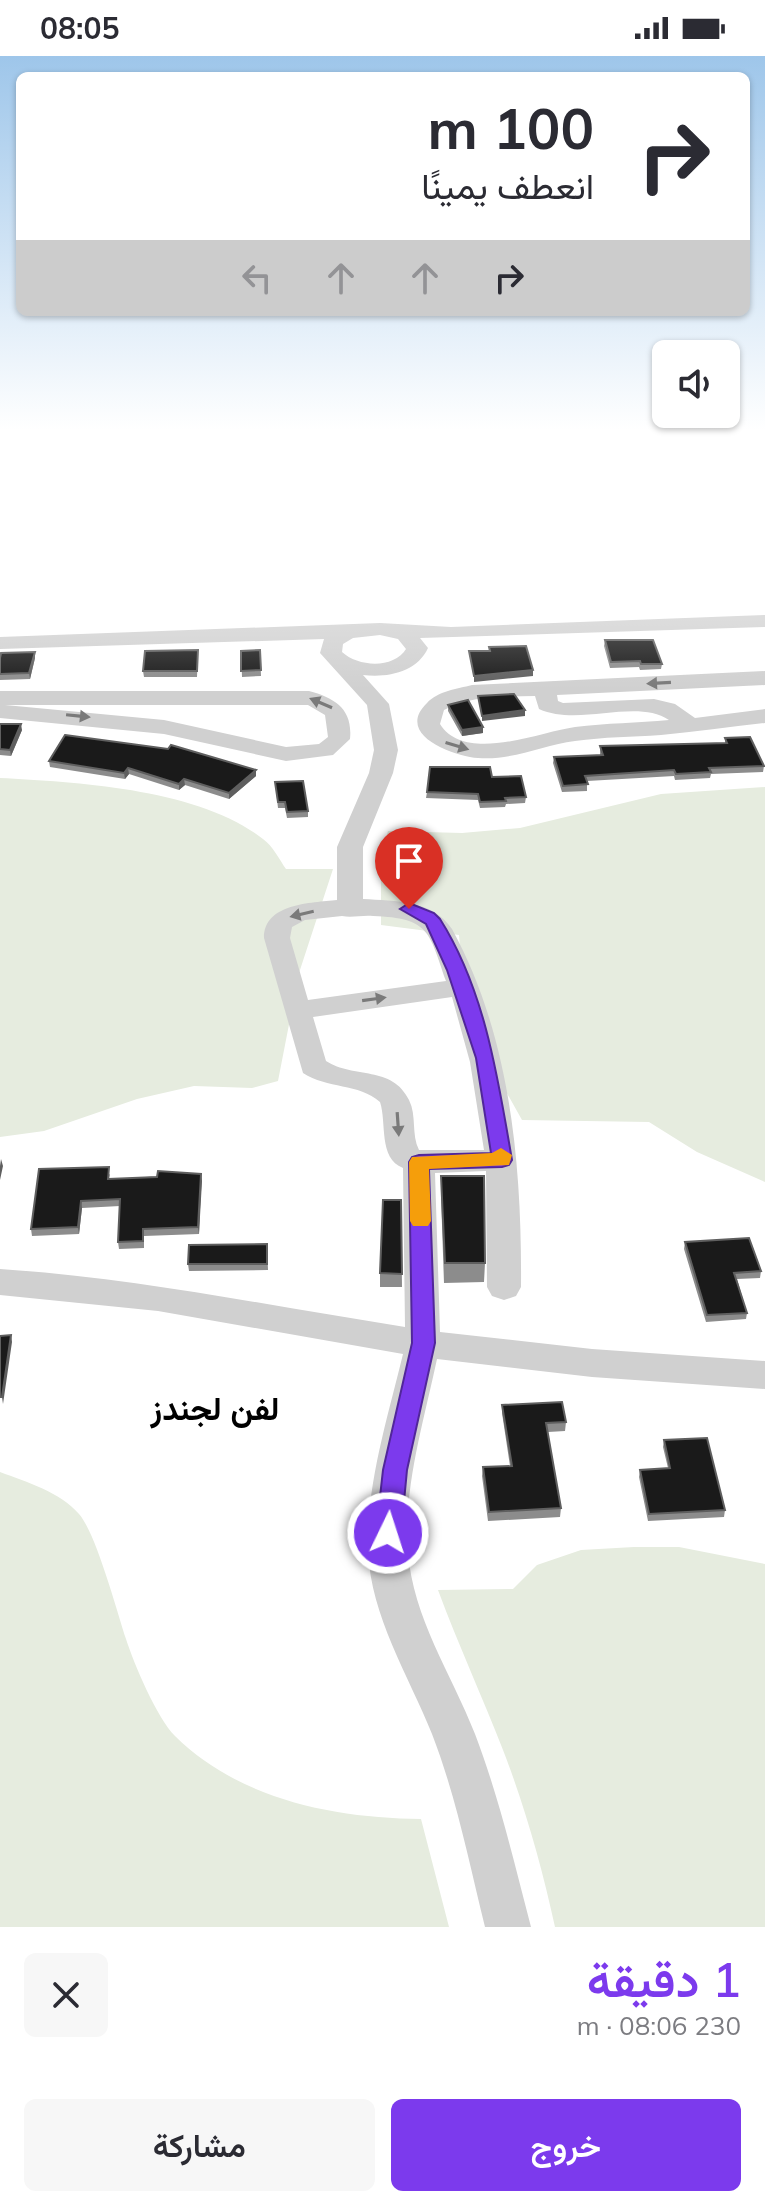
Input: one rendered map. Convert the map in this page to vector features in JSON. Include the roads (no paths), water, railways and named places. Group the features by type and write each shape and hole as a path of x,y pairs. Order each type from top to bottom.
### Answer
{"street":[{"path":"0,643 234,638 372,628 396,631 500,631 765,621"},
{"path":"378,704 388,682 417,653 415,643 396,631"},
{"path":"234,638 284,643 334,657 350,666 371,669 410,660 450,641 500,631"},
{"path":"348,632 331,645 334,657 378,704 386,750 381,773 350,847 350,910"},
{"path":"765,678 452,695 437,702 428,711 427,721 437,737 448,744 480,751 497,751 577,733 765,716"},
{"path":"698,681 687,695 694,704 711,711 765,716"},
{"path":"545,688 547,704 560,710 654,706 667,709 691,725"},
{"path":"0,698 309,698 332,706 338,715 340,733 339,739 325,750 286,754 164,727 0,711"},
{"path":"502,1160 419,1162 402,1153 398,1112 389,1094 367,1081 330,1076 313,1066 277,938 279,926 298,913 397,908 428,916 438,931 462,987 485,1058 502,1160 504,1287"},
{"path":"297,1010 462,987"},
{"path":"419,1162 423,1343 395,1470 388,1552 395,1594 408,1635 452,1731 474,1791 508,1927"},
{"path":"0,1282 113,1291 423,1343 565,1360 765,1375"}],"district":[{"name":"لفن لجندز","path":"215,1408"}]}
